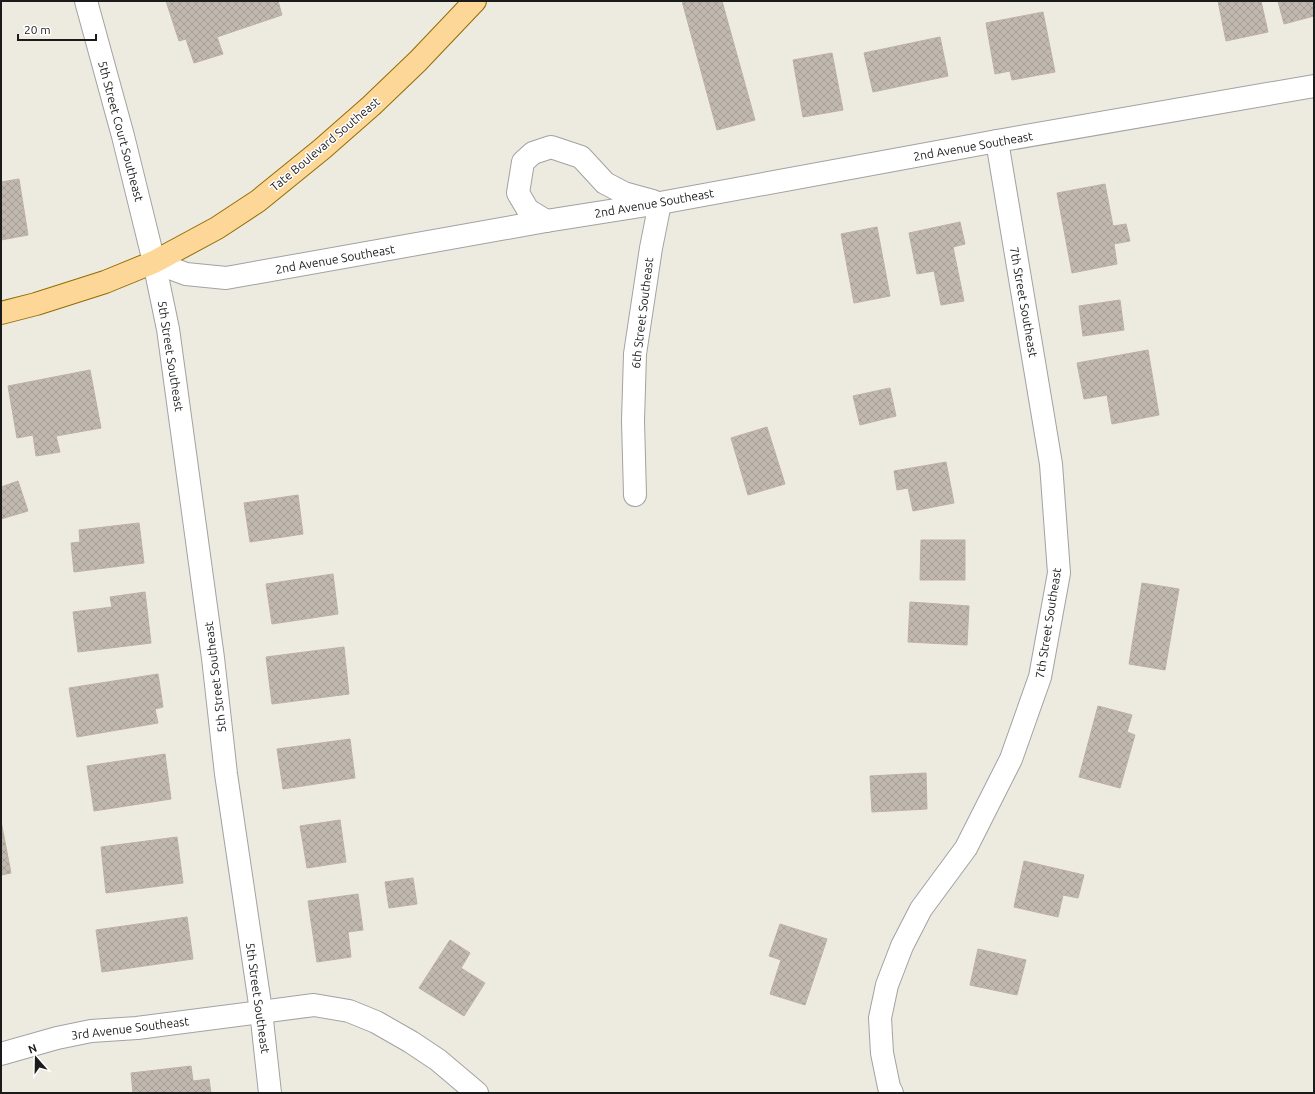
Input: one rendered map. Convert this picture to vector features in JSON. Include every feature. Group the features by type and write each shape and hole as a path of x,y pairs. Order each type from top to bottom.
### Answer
{"main road":[{"name":"Tate Boulevard Southeast","path":"154,262 217,228 258,200 293,172 371,106 418,61 475,1"},
{"path":"1,313 36,304 105,282 154,262"}],"street":[{"name":"5th Street Court Southeast","path":"86,1 123,136 154,262"},
{"name":"2nd Avenue Southeast","path":"154,262 186,274 226,278 546,221 660,203 997,141 1314,86"},
{"name":"7th Street Southeast","path":"892,1093 889,1087 882,1053 880,1018 887,985 902,946 921,909 966,848 1011,759 1040,677 1058,573 1051,464 997,141"},
{"path":"546,221 528,210 518,193 523,162 533,153 551,147 581,157 605,183 624,193 660,203"},
{"name":"6th Street Southeast","path":"635,496 633,421 635,354 651,248 660,203"},
{"name":"5th Street Southeast","path":"154,262 168,329 213,658 226,774 261,1011 270,1093"},
{"name":"3rd Avenue Southeast","path":"1,1054 57,1038 91,1031 137,1028 314,1005 349,1011 376,1022 411,1042 438,1060 478,1093"}],"building":[{"path":"166,1 278,1 282,15 217,37 223,54 194,63 186,39 179,41"},
{"path":"682,1 722,1 755,120 717,130"},
{"path":"1218,1 1261,1 1268,32 1226,41"},
{"path":"1278,1 1314,1 1314,16 1284,24"},
{"path":"1043,12 1055,72 1012,80 1010,71 995,74 986,23"},
{"path":"940,37 948,76 873,92 864,53"},
{"path":"832,53 843,110 803,117 793,60"},
{"path":"19,179 28,235 1,240 1,182"},
{"path":"1105,184 1113,226 1126,224 1130,241 1114,244 1117,264 1072,273 1057,193"},
{"path":"960,222 965,244 953,247 964,301 941,305 934,271 917,274 909,233"},
{"path":"877,227 890,296 854,303 841,234"},
{"path":"1120,300 1124,330 1083,336 1079,306"},
{"path":"1148,350 1159,415 1112,424 1107,395 1084,399 1077,363"},
{"path":"90,370 101,428 56,436 60,452 36,456 33,435 17,438 8,386"},
{"path":"890,388 896,416 860,425 853,396"},
{"path":"767,427 785,484 748,495 731,438"},
{"path":"946,462 954,503 913,511 908,488 897,490 894,471"},
{"path":"18,481 28,511 1,519 1,487"},
{"path":"298,495 303,534 250,542 244,503"},
{"path":"139,523 144,563 74,572 71,543 80,542 79,530"},
{"path":"921,540 965,540 965,580 920,580"},
{"path":"333,574 338,614 272,624 266,584"},
{"path":"1142,583 1179,589 1165,670 1129,664"},
{"path":"145,592 151,643 78,652 73,612 112,607 110,597"},
{"path":"910,602 969,606 967,645 908,642"},
{"path":"344,647 349,694 272,704 266,657"},
{"path":"158,674 163,707 155,709 158,723 77,737 69,688"},
{"path":"1098,706 1132,715 1127,732 1135,735 1120,788 1079,777"},
{"path":"350,739 355,778 283,789 277,749"},
{"path":"165,754 171,799 94,811 87,766"},
{"path":"926,773 927,809 872,812 870,776"},
{"path":"340,820 346,862 307,868 300,826"},
{"path":"1,821 11,873 1,875"},
{"path":"177,837 183,883 106,893 101,847"},
{"path":"1024,861 1084,875 1078,898 1063,895 1058,917 1014,907"},
{"path":"413,878 417,904 389,908 385,882"},
{"path":"358,894 363,930 348,932 351,957 317,962 308,901"},
{"path":"187,917 193,959 102,972 96,930"},
{"path":"780,924 827,939 805,1005 770,994 781,960 769,956"},
{"path":"450,940 470,953 461,968 485,983 464,1016 419,988"},
{"path":"978,949 1026,960 1017,995 970,985"},
{"path":"191,1066 193,1081 209,1079 211,1093 133,1093 131,1073"}]}
